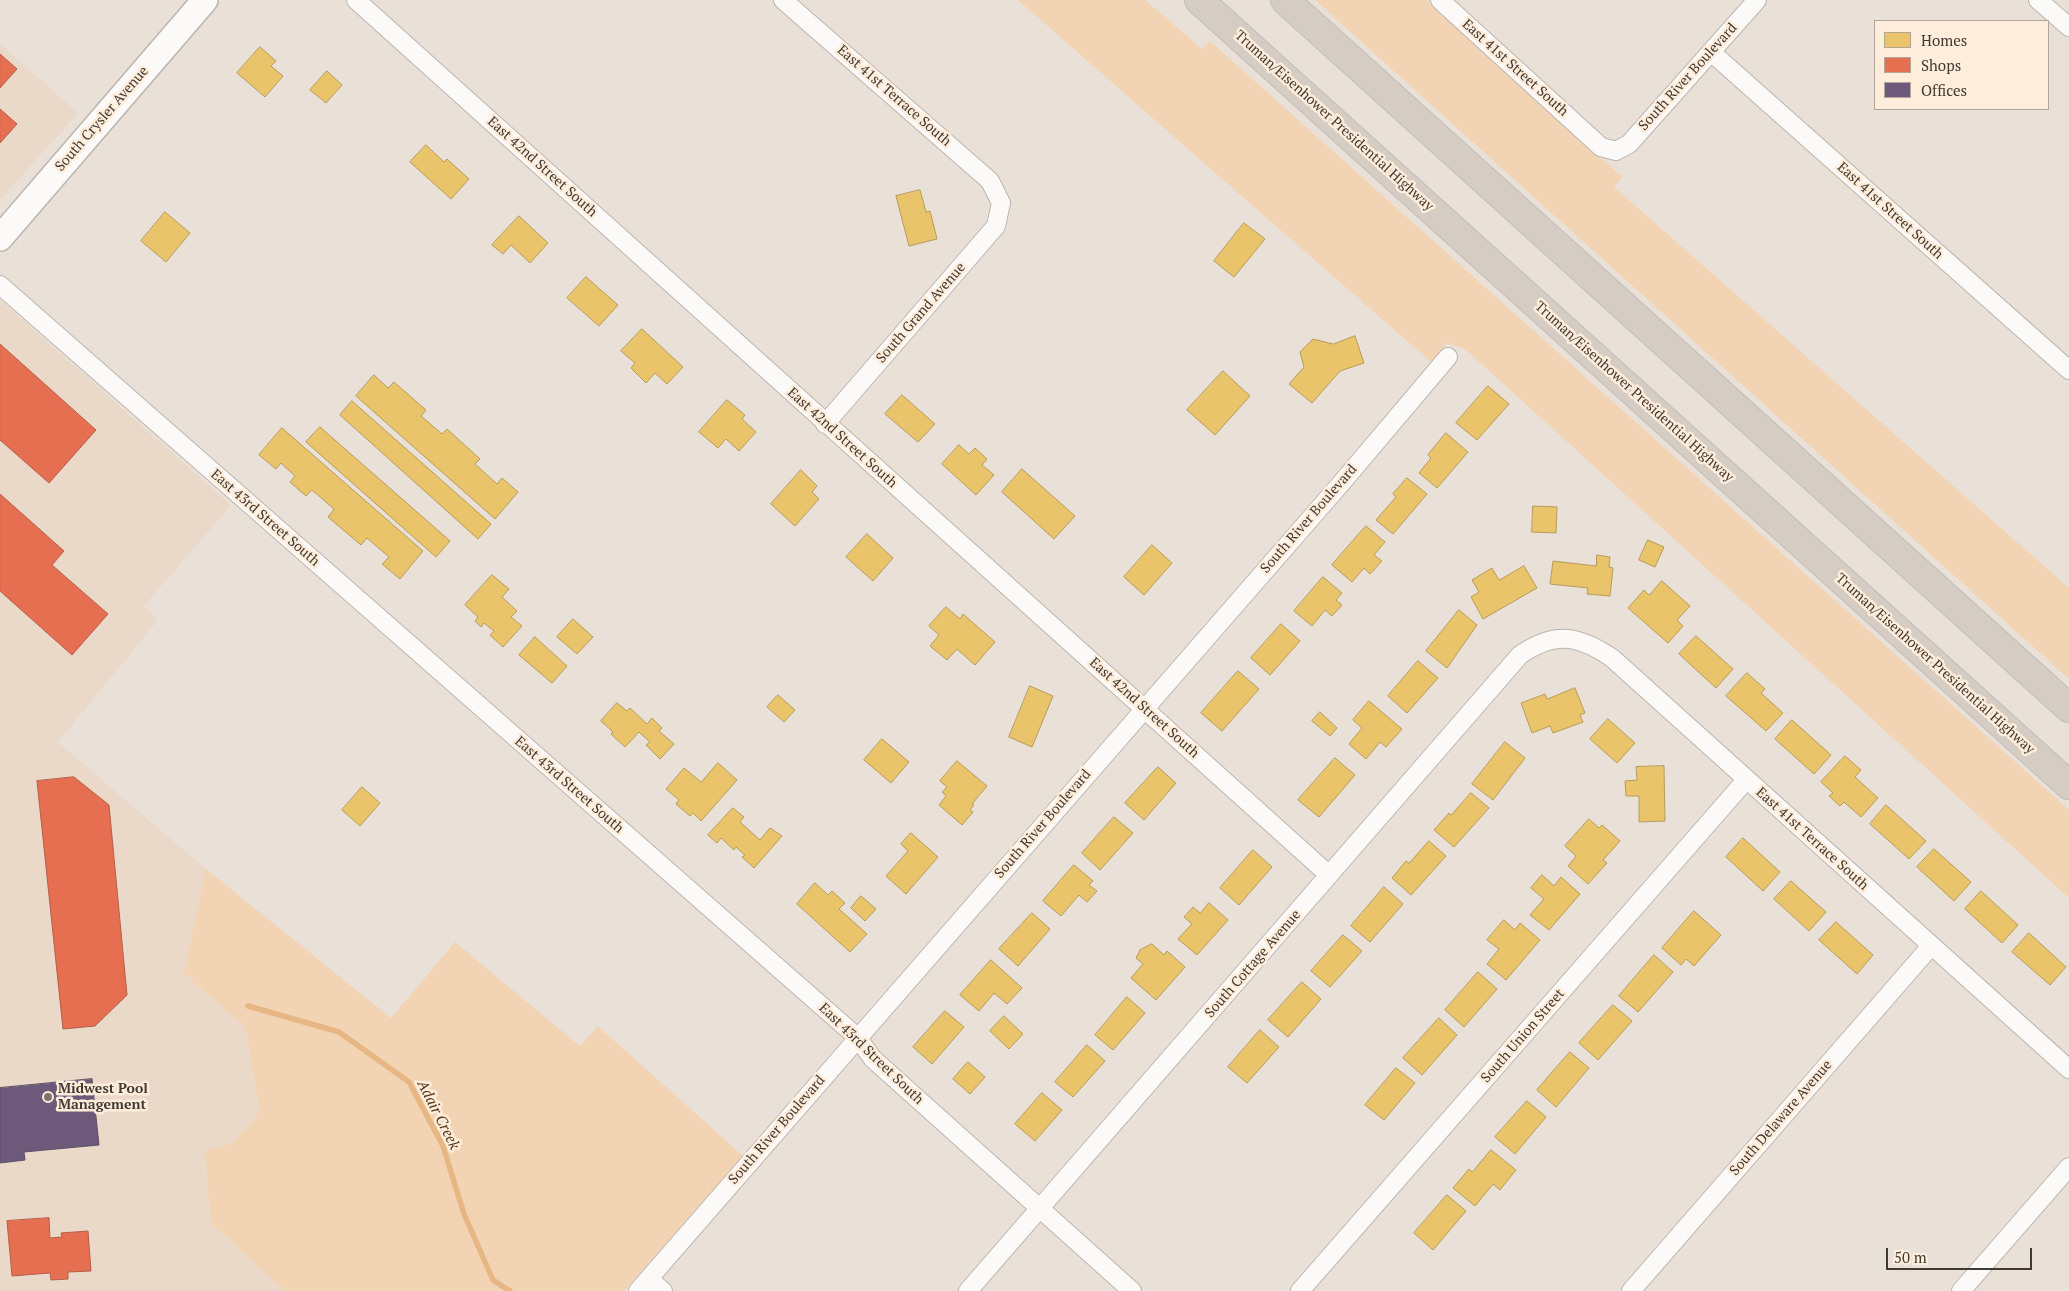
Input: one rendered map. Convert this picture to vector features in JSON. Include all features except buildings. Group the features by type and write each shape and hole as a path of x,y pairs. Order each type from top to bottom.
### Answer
{"highway":[{"name":"Truman/Eisenhower Presidential Highway","path":"1199,0 2069,784"},
{"path":"1285,0 2069,708"}],"main road":[{"name":"South Crysler Avenue","path":"0,238 205,0"}],"street":[{"name":"East 42nd Street South","path":"356,0 825,424 1145,708 1329,875"},
{"name":"East 41st Terrace South","path":"783,0 990,181 998,197"},
{"name":"East 41st Street South","path":"1440,0 1601,147 1616,150"},
{"name":"South River Boulevard","path":"1616,150 1628,144 1757,0"},
{"path":"2038,0 2069,27"},
{"name":"East 41st Street South","path":"1711,52 2069,370"},
{"name":"South Grand Avenue","path":"825,424 996,226 1001,203 998,197"},
{"name":"East 43rd Street South","path":"0,285 857,1037 873,1059 1132,1291"},
{"name":"South River Boulevard","path":"644,1285 1448,357"},
{"name":"East 41st Terrace South","path":"1542,642 1564,638 1582,641 1605,654 2069,1069"},
{"name":"South Cottage Avenue","path":"968,1291 1520,656 1542,642"},
{"name":"South Union Street","path":"1300,1291 1746,780"},
{"name":"South Delaware Avenue","path":"1631,1291 1932,946"},
{"path":"1961,1291 2069,1167"},
{"path":"644,1285 663,1291"}],"shaded area":[{"path":"1018,0 1145,0 1202,49 1210,41 2069,810 2069,898 1465,349 1447,343 1431,362"},
{"path":"1315,0 1427,0 1622,177 1614,187 2069,588 2069,679"},
{"path":"0,44 78,113 0,200"},
{"path":"0,300 231,505 144,606 158,620 58,742 206,869 185,973 245,1027 260,1112 232,1144 211,1223 285,1291 0,1291"},
{"path":"206,869 391,1018 455,942 580,1046 598,1026 743,1156 624,1291 285,1291 211,1223 205,1150 232,1144 260,1112 245,1027 184,973"}],"waterway":[{"name":"Adair Creek","path":"248,1006 339,1032 409,1082 443,1146 464,1214 493,1280 510,1291"}],"place":[{"name":"Midwest Pool Management","path":"48,1097"}]}
